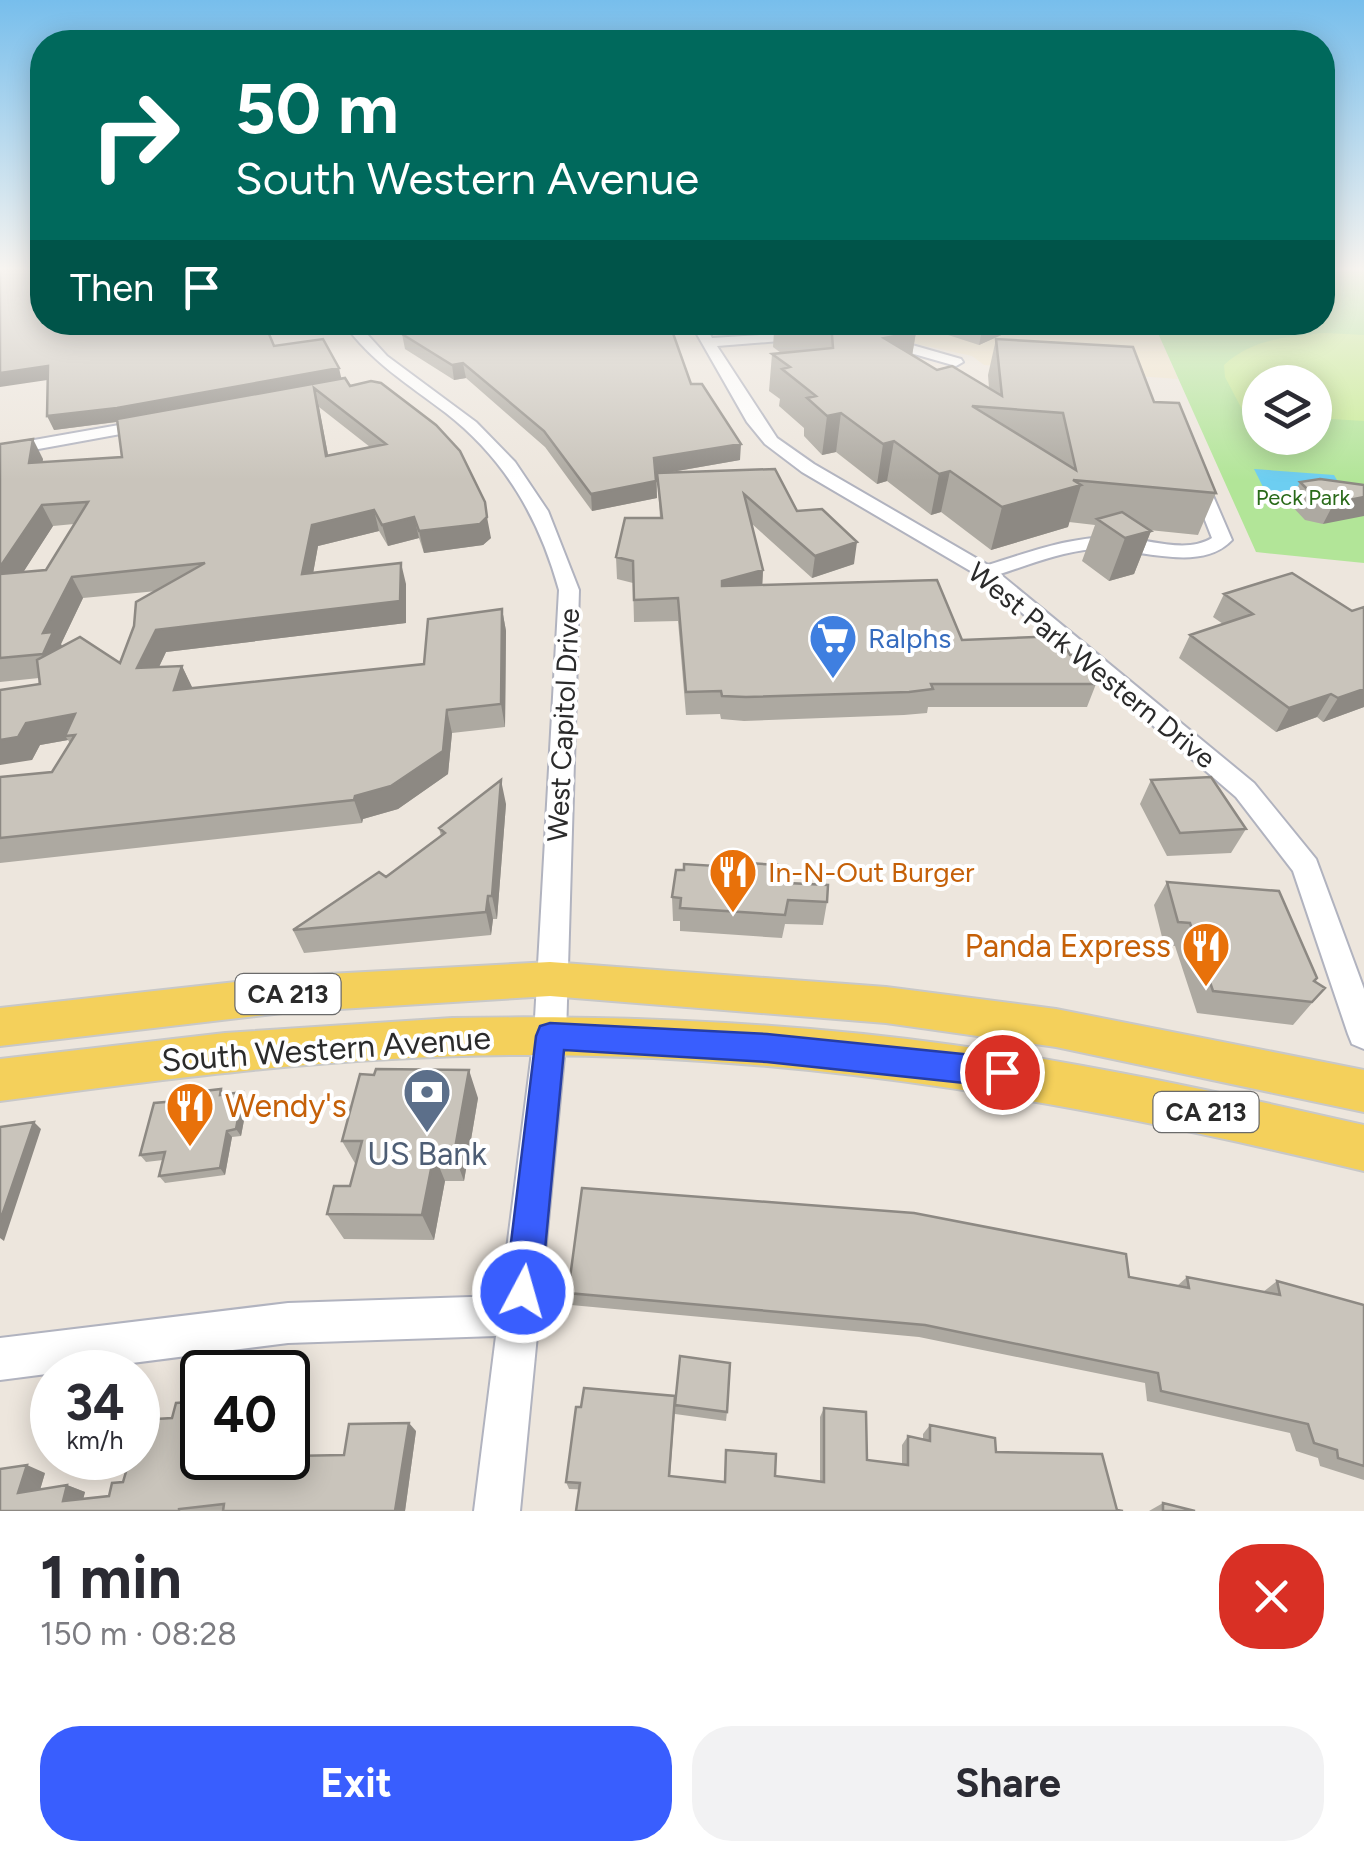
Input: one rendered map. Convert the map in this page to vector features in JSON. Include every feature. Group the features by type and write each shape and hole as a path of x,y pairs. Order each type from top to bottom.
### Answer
{"main road":[{"name":"South Western Avenue","path":"0,1027 292,994 550,979 903,1007 1056,1028 1364,1092"},
{"name":"South Western Avenue","path":"0,1080 204,1053 550,1036 732,1045 953,1066 1169,1104 1364,1148"}],"street":[{"name":"West Capitol Drive","path":"363,340 394,378 476,428 516,471 550,530 568,584 570,632 550,1036 498,1511"},
{"name":"West Park Western Drive","path":"708,340 741,399 771,440 808,468 986,572 1245,790 1306,867 1364,1034"},
{"path":"710,342 756,340"},
{"path":"865,340 934,352 956,362"},
{"path":"0,451 178,420"},
{"path":"986,572 1081,542 1191,550 1214,546 1222,540 1189,456"},
{"path":"0,1359 288,1323 520,1316"}],"shaded area":[{"path":"896,340 1161,340 1178,379 984,365 972,356"}],"green space":[{"name":"Peck Park","path":"1161,340 1364,340 1364,563 1256,552"},
{"path":"1278,340 1364,340 1364,421 1332,419 1332,365 1242,365 1242,409 1225,377 1224,365 1247,349"}],"water":[{"path":"1254,469 1334,475 1349,500 1266,493"}],"building":[{"path":"0,340 271,340 274,346 323,340 339,368 117,408 47,416 48,366 0,373"},
{"path":"411,340 675,340 691,384 702,384 741,444 654,458 656,481 591,494 544,431 463,363 452,365"},
{"path":"832,340 887,340 937,370 952,366 1002,396 996,340 1133,347 1154,402 1179,403 1216,493 1073,480 1081,485 1002,507 950,471 939,474 894,441 883,444 841,413 827,416 807,398 816,396 782,369 790,367 772,354 833,348","holes":["972,406 1063,413 1076,470"]},
{"path":"345,378 350,386 381,383 436,425 460,451 485,502 487,517 480,524 419,531 414,517 382,525 374,510 312,525 302,574 401,563 400,601 156,630 137,668 182,666 174,690 424,664 428,619 502,609 501,704 447,710 443,751 391,786 355,796 354,800 0,838 0,777 52,772 75,735 65,736 75,714 26,723 18,737 0,740 0,690 40,684 37,660 80,637 120,663 134,626 136,602 205,563 72,577 43,633 53,632 43,654 0,658 0,574 46,570 88,502 42,505 0,567 0,444 33,439 29,463 122,457 117,419","holes":["314,388 386,444 326,456"]},
{"path":"775,469 797,511 822,509 857,542 815,556 744,494 763,570 722,581 722,586 937,580 962,640 1060,636 1070,655 1079,654 1096,684 931,684 933,689 909,692 746,697 722,696 721,691 686,692 678,598 634,600 633,561 616,557 625,518 662,518 657,473"},
{"path":"1320,479 1364,485 1364,497 1334,503 1316,498 1300,482"},
{"path":"1122,512 1151,531 1125,538 1097,519"},
{"path":"1292,573 1352,611 1364,607 1364,689 1338,698 1331,694 1289,708 1190,635 1253,614 1224,594"},
{"path":"1211,777 1246,829 1180,833 1151,780"},
{"path":"501,780 492,896 488,896 486,912 293,930 379,872 386,877 445,833 439,828"},
{"path":"732,862 778,865 789,872 788,883 828,885 827,902 788,900 785,915 680,908 681,898 672,897 676,870 684,870 684,864 732,867"},
{"path":"1167,882 1279,891 1317,978 1314,981 1325,988 1312,1002 1213,991 1190,923 1178,922"},
{"path":"376,1069 469,1070 454,1154 434,1154 422,1215 327,1214 334,1186 350,1186 362,1141 342,1141 360,1074 374,1075"},
{"name":"Wendy's","path":"221,1089 220,1095 243,1092 236,1129 227,1131 220,1168 159,1176 165,1152 140,1155 154,1103 177,1101 179,1094"},
{"path":"34,1122 0,1221 0,1127"},
{"path":"582,1188 914,1213 1126,1254 1129,1277 1189,1288 1187,1277 1280,1295 1277,1281 1364,1305 1364,1466 1338,1458 1337,1450 1314,1443 1308,1424 1161,1391 1158,1373 925,1325 568,1293"},
{"path":"680,1356 730,1363 727,1412 675,1405"},
{"path":"584,1388 675,1396 669,1476 725,1482 726,1450 776,1454 775,1476 824,1482 824,1408 866,1412 867,1460 908,1465 908,1436 930,1441 930,1425 995,1438 996,1452 1102,1454 1117,1510 1123,1511 576,1511 580,1483 566,1482 576,1407 581,1407"},
{"path":"176,1403 180,1403 180,1480 310,1480 310,1456 344,1455 349,1424 409,1423 395,1511 223,1511 224,1504 179,1511 0,1511 0,1469 27,1465 18,1493 67,1485 63,1501 109,1496 112,1483 124,1480 160,1480 160,1419 172,1418"},
{"path":"1163,1503 1195,1511 1163,1511"}],"place":[{"name":"Ralphs","path":"833,680"},
{"name":"In-N-Out Burger","path":"733,914"},
{"name":"Panda Express","path":"1206,988"},
{"name":"US Bank","path":"427,1134"},
{"name":"Wendy's","path":"190,1148"}],"route":[{"path":"523,1292 550,1036 767,1048 1002,1072"}]}
